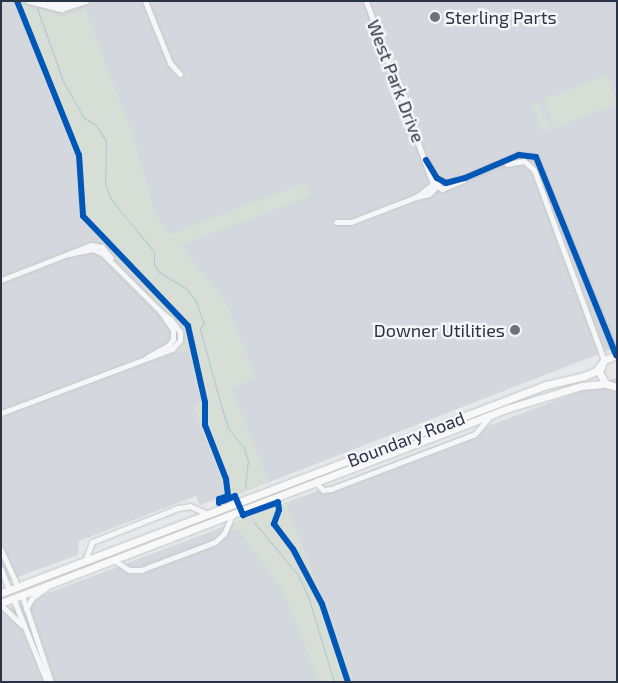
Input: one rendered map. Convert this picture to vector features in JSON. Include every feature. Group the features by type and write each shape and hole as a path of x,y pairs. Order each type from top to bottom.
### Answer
{"main road":[{"name":"Boundary Road","path":"1,593 546,385 591,374 603,362 616,355"},
{"path":"603,362 600,372 613,387"},
{"name":"Boundary Road","path":"1,604 491,415 581,386 613,387"},
{"path":"312,474 316,483"},
{"path":"85,561 99,566"},
{"path":"18,586 22,595"},
{"path":"9,590 13,598"}],"street":[{"path":"29,1 62,9 84,2"},
{"path":"45,1 84,2"},
{"path":"145,1 170,63 180,74"},
{"name":"West Park Drive","path":"366,1 435,185"},
{"path":"501,165 526,161 531,154"},
{"path":"336,222 351,222 416,197 435,185 439,180 446,183 465,178 501,165 519,155 531,154 540,162 576,258 616,355"},
{"name":"West Park Drive","path":"426,160 439,180"},
{"path":"526,161 534,170 603,362"},
{"path":"435,185 450,187 465,178"},
{"path":"1,280 94,244 102,246 112,260 176,326 180,340 168,352 145,358 1,413"},
{"path":"567,258 574,252"},
{"path":"567,258 576,258"},
{"path":"316,483 323,490 331,489 466,437 481,431 491,415"},
{"path":"85,561 92,542 178,508 190,506 207,514"},
{"path":"114,560 129,570 141,570 215,542 224,534 232,515"},
{"path":"1,550 18,586"},
{"path":"1,569 9,590"},
{"path":"26,610 32,598 52,584"},
{"path":"22,595 49,682"},
{"path":"13,598 49,682"},
{"path":"1,604 26,629"}],"shaded area":[{"path":"1,1 617,1 617,347 228,498 227,495 200,505 196,496 79,541 78,555 1,583"},
{"path":"15,1 63,17 85,9 135,140 155,214 171,234 303,184 306,186 310,196 181,245 227,304 256,378 231,388 269,481 264,484 228,498 193,406 201,402 188,349 175,353 174,351 182,339 181,328 80,218 78,162"},
{"path":"607,75 617,104 543,132 532,104 537,102 550,128 554,124 544,99"},
{"path":"617,377 617,682 1,682 1,611"},
{"path":"286,503 354,682 319,682 283,590 238,529 231,531 233,523"}],"waterway":[{"path":"37,8 63,81 84,118 96,125 106,141 105,184 111,199 154,252 154,264 159,272 186,288 195,300 204,323 200,329 228,428 244,448 248,460 245,489"},
{"path":"253,521 298,575 309,599 334,682"}],"cycle path":[{"path":"17,1 79,155 83,216 188,326 205,402 205,425 226,479 228,496 219,499 219,503"},
{"path":"426,160 437,178 446,183 465,178 519,155 536,157 616,355"},
{"path":"223,501 235,496 243,515 278,502 279,510 274,524 293,549 322,604 348,682"}],"place":[{"name":"Sterling Parts","path":"435,17"},
{"name":"Downer Utilities","path":"515,330"}]}
